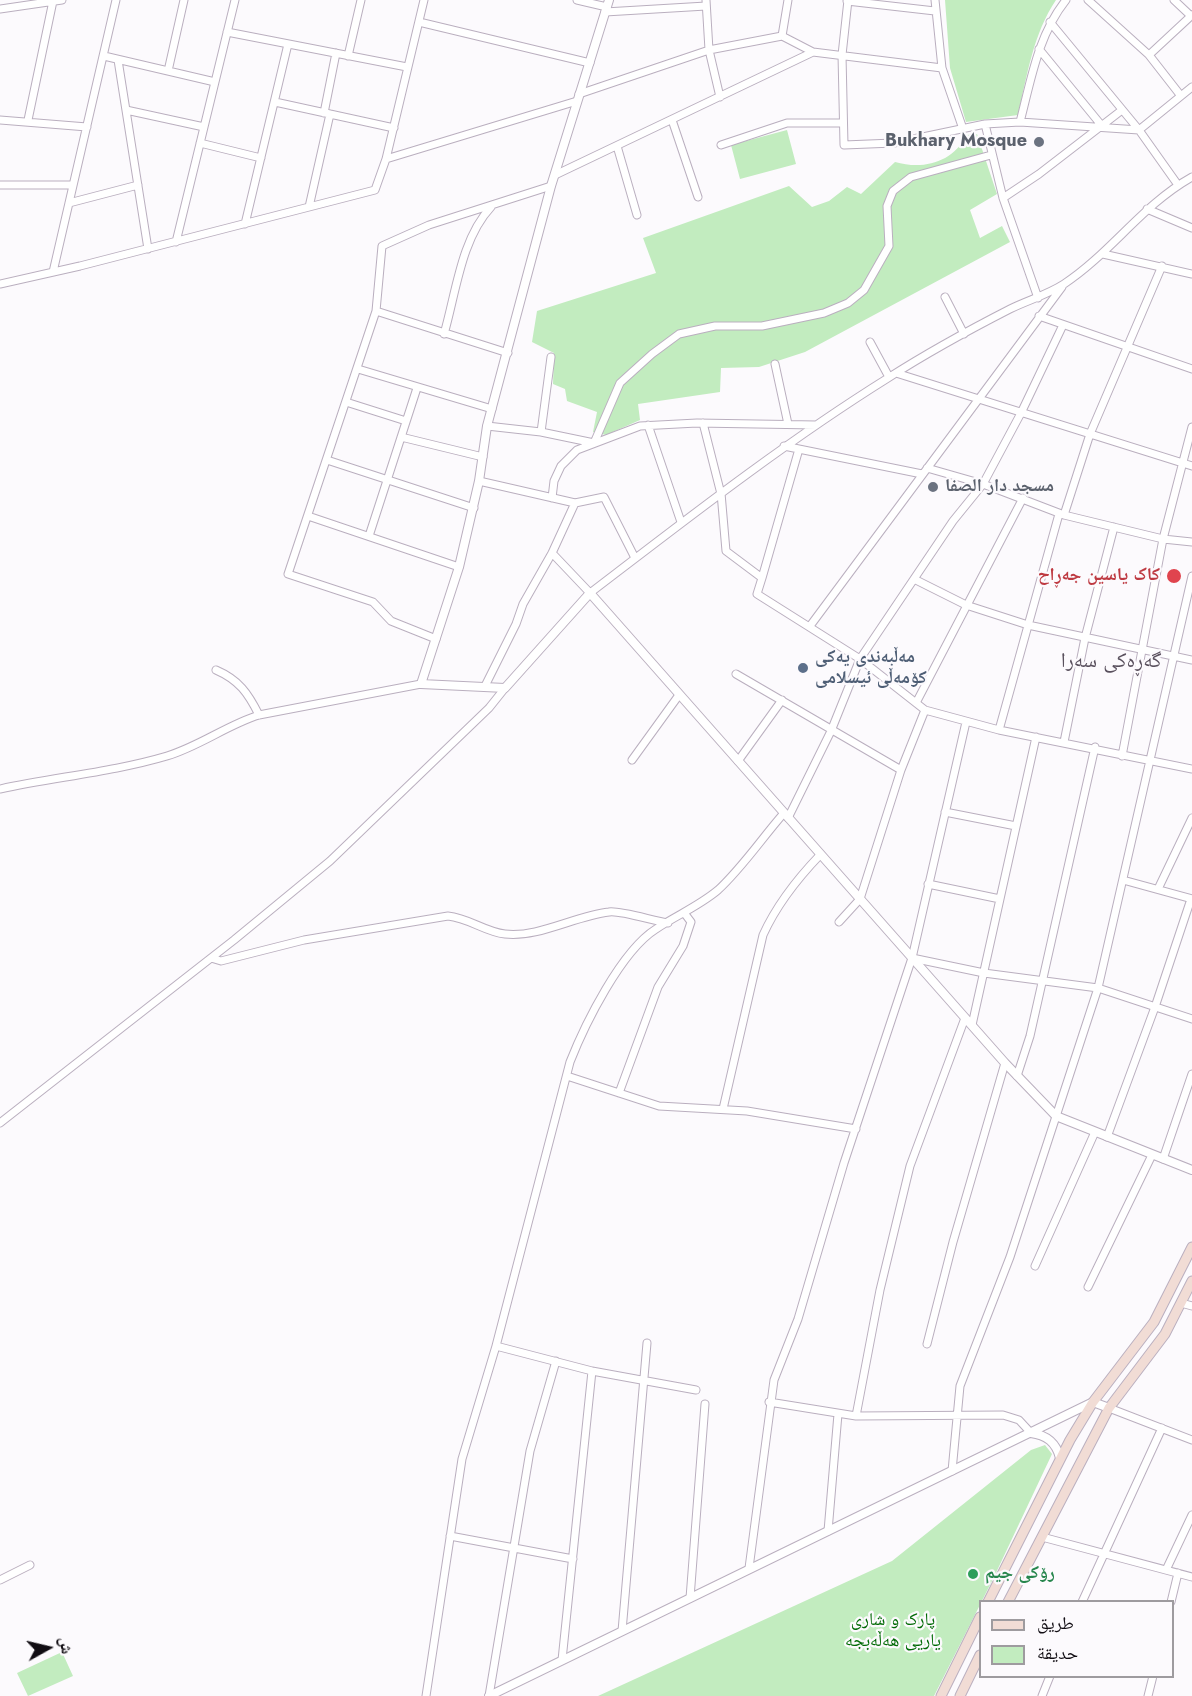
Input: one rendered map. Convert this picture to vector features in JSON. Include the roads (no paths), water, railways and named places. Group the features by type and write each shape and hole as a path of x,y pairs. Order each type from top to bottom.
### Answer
{"main road":[{"path":"989,1600 1060,1458 1093,1402 1154,1322 1192,1246"},
{"path":"1009,1600 1109,1408 1165,1334 1192,1281"},
{"path":"941,1696 979,1621"},
{"path":"960,1696 979,1659"}],"street":[{"path":"0,9 62,0"},
{"path":"53,272 116,0"},
{"path":"168,71 184,0"},
{"path":"176,242 235,0"},
{"path":"348,56 359,0"},
{"path":"0,284 176,242 375,190 386,159 424,0"},
{"path":"577,0 607,6 706,3 709,50 720,96"},
{"path":"782,36 788,0"},
{"path":"934,11 848,0 842,55 844,146 894,143 985,124 1020,122 1139,130 1192,87"},
{"path":"935,0 934,11 942,68 963,129"},
{"path":"1020,122 1039,50 1050,22 1066,0"},
{"path":"1088,0 1149,55 1181,96"},
{"path":"1149,55 1191,16 1174,0"},
{"path":"27,120 52,2"},
{"path":"422,684 459,567 474,508 487,426 550,186 607,6"},
{"path":"419,22 590,63"},
{"path":"1050,22 1139,130 1179,184"},
{"path":"227,32 407,67"},
{"path":"386,159 578,98 709,50 782,36 813,52 942,68"},
{"path":"245,224 288,44"},
{"path":"1039,50 1102,126"},
{"path":"555,175 813,52"},
{"path":"309,207 336,53"},
{"path":"104,56 215,82"},
{"path":"118,60 148,249"},
{"path":"275,102 393,128"},
{"path":"126,110 204,127"},
{"path":"1003,198 1122,110"},
{"path":"0,120 27,120 87,127"},
{"path":"672,120 698,197"},
{"path":"721,145 787,123 842,123"},
{"path":"985,124 1003,198 1038,298"},
{"path":"200,143 261,158"},
{"path":"617,146 637,215"},
{"path":"594,443 620,383 679,334 715,326 762,326 824,313 848,303 864,290 889,246 887,206 893,191 911,177 991,155"},
{"path":"0,1123 211,958 330,861 489,708 590,593 784,446 893,375 1013,307 1038,298 1063,285 1103,254 1147,208 1192,177"},
{"path":"0,185 73,184"},
{"path":"69,203 138,185"},
{"path":"436,639 391,621 373,602 288,574 376,311 382,246 429,225 550,186"},
{"path":"444,334 470,240 479,220 493,205"},
{"path":"1147,208 1192,228"},
{"path":"1103,254 1192,274"},
{"path":"999,730 1028,624 1062,514 1090,434 1162,266"},
{"path":"810,626 1063,285"},
{"path":"945,297 964,334"},
{"path":"376,311 508,352"},
{"path":"1039,316 1192,369"},
{"path":"426,1696 462,1459 496,1346 567,1076 584,1028 603,995 647,937 685,914 720,887 786,816 831,731 860,659 953,521 983,484 1021,413 1062,325"},
{"path":"870,342 893,375 1192,466"},
{"path":"541,432 551,357"},
{"path":"775,364 788,424"},
{"path":"358,369 492,409"},
{"path":"369,536 417,388"},
{"path":"346,402 406,421"},
{"path":"552,498 554,482 561,466 577,450 648,425 703,423 816,426"},
{"path":"703,423 721,493 726,551 762,578"},
{"path":"648,425 681,522"},
{"path":"487,426 541,432 594,443"},
{"path":"1122,756 1140,650 1163,539 1192,427"},
{"path":"401,437 483,457"},
{"path":"784,446 925,471 983,484 1062,514 1163,539 1192,542"},
{"path":"799,449 758,594 860,659 925,710 999,730 1095,747 1122,756 1192,769"},
{"path":"327,460 474,508"},
{"path":"479,481 575,503 604,497 635,558"},
{"path":"916,703 1023,498"},
{"path":"485,686 516,624 530,589 552,553 575,503"},
{"path":"308,516 459,567"},
{"path":"1064,742 1084,638 1114,527"},
{"path":"552,553 590,593 1005,1064 1056,1116 1192,1170"},
{"path":"952,1471 960,1386 1010,1257 1098,988 1192,576"},
{"path":"914,579 966,605 1028,624 1192,660"},
{"path":"216,670 232,676 242,685 260,715"},
{"path":"736,674 901,770"},
{"path":"0,789 151,761 192,747 242,720 260,715 422,684 505,688"},
{"path":"632,760 679,695"},
{"path":"738,761 782,700"},
{"path":"839,922 860,899 901,770 925,710"},
{"path":"749,1568 769,1402 774,1380 798,1319 856,1129 912,958 966,722"},
{"path":"856,1416 880,1290 910,1166 969,1021 984,973 1036,737"},
{"path":"1017,1076 1042,981 1095,747"},
{"path":"945,812 1016,826"},
{"path":"1158,889 1192,818"},
{"path":"723,1109 763,935 771,918 795,882 820,855"},
{"path":"1107,1137 1155,1007 1191,899 1123,880"},
{"path":"928,884 1000,899"},
{"path":"211,958 220,962 304,940 448,916 461,917 504,934 523,934 571,919 613,911 668,923"},
{"path":"619,1093 658,987 689,932 691,922 685,914"},
{"path":"912,958 984,973 1098,988 1192,1019"},
{"path":"927,1344 953,1242 1005,1064"},
{"path":"1163,1159 1192,1074"},
{"path":"567,1076 658,1106 723,1109 856,1129"},
{"path":"1035,1266 1095,1132"},
{"path":"1088,1287 1152,1155"},
{"path":"1181,1303 1192,1306"},
{"path":"622,1631 647,1343"},
{"path":"496,1346 592,1371 696,1390"},
{"path":"489,1696 512,1547 530,1451 556,1361"},
{"path":"562,1660 592,1371"},
{"path":"769,1402 856,1416 1004,1415 1019,1420 1030,1433 1041,1434 1053,1443 1060,1458"},
{"path":"489,1696 1093,1402 1192,1440"},
{"path":"690,1598 705,1404"},
{"path":"828,1531 838,1414"},
{"path":"1083,1600 1162,1428"},
{"path":"1166,1570 1192,1515"},
{"path":"450,1536 573,1559"},
{"path":"1042,1537 1192,1576"},
{"path":"0,1580 30,1565"},
{"path":"1171,1600 1178,1573"},
{"path":"1042,1696 1050,1678"},
{"path":"1148,1696 1153,1678"}],"place":[{"name":"Bukhary Mosque","path":"1039,142"},
{"name":"مسجد دار الصفا","path":"933,487"},
{"name":"کاک یاسین جەڕاح","path":"1174,576"},
{"name":"مەڵبەندی یەکی کۆمەڵی ئیسلامی","path":"803,668"},
{"name":"رۆکی جیم","path":"973,1574"}],"district":[{"name":"گەڕەکی سەرا","path":"1111,662"}],"park label":[{"name":"پارک و شاری یاریی ھەڵەبجە","path":"893,1631"}]}
